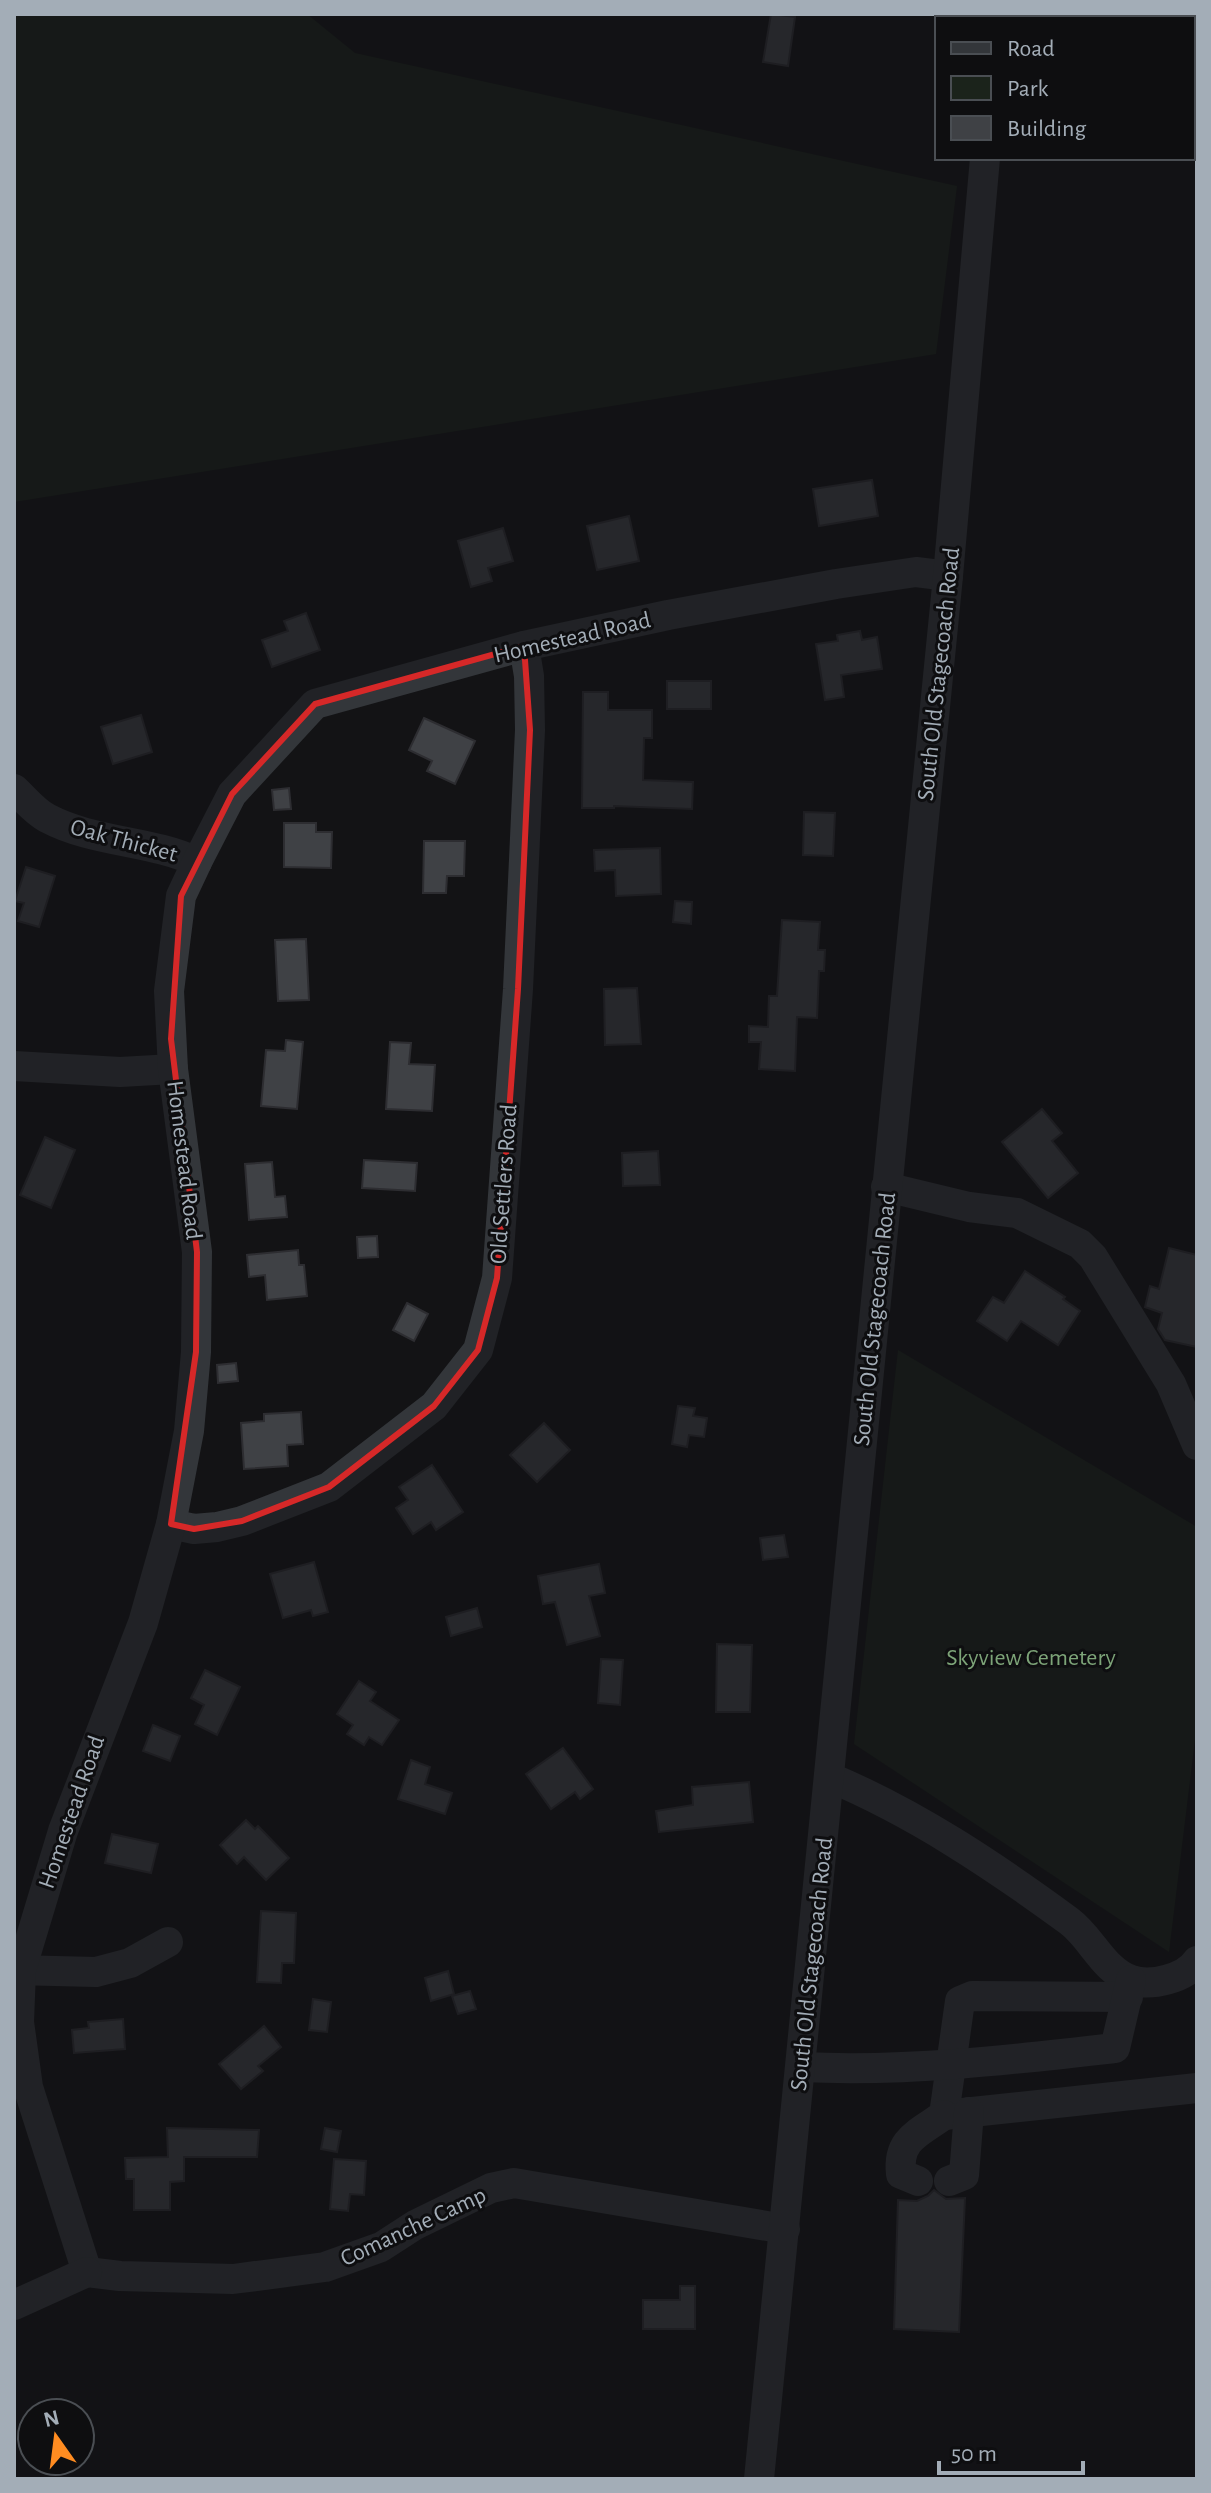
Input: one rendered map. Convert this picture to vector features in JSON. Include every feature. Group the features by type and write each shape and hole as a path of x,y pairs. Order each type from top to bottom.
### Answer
{"street":[{"name":"South Old Stagecoach Road","path":"759,2479 948,576 985,160"},
{"name":"Homestead Road","path":"87,2272 28,2087 19,2022 18,1970 63,1831 143,1623 171,1524 189,1431 196,1352 197,1252 173,1069 169,991 181,896 197,862 232,794 315,704 524,646 668,615 916,572 948,576"},
{"name":"Old Settlers Road","path":"171,1524 194,1529 217,1527 242,1521 329,1487 434,1406 478,1350 497,1278 518,989 530,730 529,676 524,646"},
{"name":"Oak Thicket","path":"14,789 45,818 96,837 179,853 197,862"},
{"path":"14,1066 120,1072 173,1069"},
{"path":"886,1187 969,1207 1017,1213 1080,1244 1093,1257 1171,1384 1197,1445"},
{"path":"829,1777 874,1796 962,1848 1073,1924 1130,1989"},
{"path":"18,1970 96,1972 130,1963 168,1942"},
{"path":"949,2181 964,2175 950,2066 960,2001 972,1996 1130,1989 1191,1971 1197,1961"},
{"path":"1112,2096 1115,2048 1130,1989"},
{"path":"801,2067 858,2070 950,2066 1115,2048"},
{"path":"918,2181 901,2174 899,2159 905,2142 957,2114 1197,2088"},
{"name":"Comanche Camp","path":"87,2272 120,2276 233,2279 325,2267 381,2247 415,2225 491,2188 514,2183 785,2229"},
{"path":"14,2305 87,2272"}],"highlighted area":[{"path":"524,646 530,730 518,989 497,1278 478,1350 434,1406 329,1487 242,1521 194,1529 171,1524 196,1352 197,1252 171,1039 181,896 232,794 315,704"}],"green space":[{"path":"14,14 307,14 355,53 957,186 936,354 14,502"},
{"name":"Skyview Cemetery","path":"898,1350 1197,1527 1197,1723 1169,1952 854,1744"}],"building":[{"path":"771,14 795,17 788,66 763,62"},
{"path":"872,480 878,516 819,526 813,489"},
{"path":"629,516 639,561 597,570 587,526"},
{"path":"503,528 513,561 488,568 492,581 471,587 458,541"},
{"path":"306,613 320,650 272,667 262,640 288,631 284,621"},
{"path":"860,631 862,640 877,637 882,669 841,675 844,697 825,700 816,644 838,641 837,635"},
{"path":"667,681 711,681 711,709 667,709"},
{"path":"583,692 608,692 608,710 652,710 652,738 644,738 643,780 693,782 692,809 582,808"},
{"path":"141,715 152,752 113,764 101,727"},
{"path":"424,718 475,741 455,784 427,771 432,761 409,750"},
{"path":"289,788 291,809 274,810 272,790"},
{"path":"804,812 835,813 833,856 803,855"},
{"path":"284,823 316,823 316,832 332,832 331,868 284,867"},
{"path":"424,841 465,841 464,876 447,876 446,893 423,893"},
{"path":"660,848 661,894 616,896 615,870 595,871 594,850"},
{"path":"26,867 55,876 39,927 18,921 24,903 15,901"},
{"path":"675,901 692,902 691,924 673,922"},
{"path":"782,920 820,922 818,950 825,950 824,971 819,971 817,1018 797,1017 795,1071 759,1069 761,1042 749,1042 749,1026 768,1027 769,996 777,996"},
{"path":"306,939 309,1000 278,1001 275,940"},
{"path":"637,988 641,1044 605,1045 604,989"},
{"path":"286,1040 303,1042 297,1109 261,1106 266,1050 285,1051"},
{"path":"390,1042 411,1043 409,1064 435,1065 432,1111 386,1109"},
{"path":"1042,1109 1062,1133 1052,1141 1078,1173 1048,1198 1002,1142"},
{"path":"45,1137 75,1150 51,1208 20,1195"},
{"path":"658,1151 660,1185 623,1186 622,1153"},
{"path":"364,1160 417,1163 415,1191 362,1188"},
{"path":"272,1162 275,1197 285,1196 287,1217 249,1220 245,1164"},
{"path":"377,1236 378,1257 358,1258 357,1237"},
{"path":"1169,1248 1197,1255 1197,1347 1165,1340 1158,1329 1162,1313 1145,1307 1150,1286 1159,1289"},
{"path":"298,1250 299,1265 304,1265 307,1296 267,1300 265,1275 249,1277 247,1255"},
{"path":"1025,1271 1065,1297 1063,1299 1080,1311 1058,1345 1021,1321 1007,1341 977,1321 993,1297 1004,1303"},
{"path":"407,1303 428,1314 414,1341 393,1330"},
{"path":"236,1363 238,1381 218,1383 217,1365"},
{"path":"678,1406 695,1408 693,1416 707,1418 704,1437 689,1435 687,1447 672,1444"},
{"path":"301,1412 303,1444 287,1445 288,1466 244,1469 241,1423 264,1421 264,1414"},
{"path":"544,1423 570,1450 537,1482 510,1455"},
{"path":"432,1465 463,1512 436,1530 431,1522 413,1534 396,1508 408,1500 399,1487"},
{"path":"784,1535 788,1557 763,1560 760,1538"},
{"path":"314,1562 328,1612 313,1616 311,1610 283,1618 270,1574"},
{"path":"599,1564 605,1593 589,1596 600,1636 567,1645 555,1602 543,1604 538,1576"},
{"path":"477,1608 482,1627 451,1636 446,1617"},
{"path":"717,1644 752,1645 750,1712 716,1712"},
{"path":"601,1659 623,1660 620,1705 598,1703"},
{"path":"205,1670 240,1687 217,1735 195,1724 204,1705 191,1698"},
{"path":"359,1681 376,1692 370,1701 399,1720 382,1745 369,1737 364,1745 347,1734 353,1725 337,1714"},
{"path":"153,1725 180,1736 170,1761 143,1751"},
{"path":"563,1748 593,1789 580,1799 575,1792 551,1809 526,1774"},
{"path":"411,1760 430,1767 425,1784 452,1793 445,1814 398,1799"},
{"path":"749,1782 753,1822 659,1832 656,1811 693,1805 692,1787"},
{"path":"246,1820 255,1829 258,1826 289,1858 266,1880 244,1857 237,1864 220,1845"},
{"path":"112,1834 158,1844 151,1873 105,1863"},
{"path":"261,1911 296,1913 294,1963 282,1963 281,1983 257,1982"},
{"path":"448,1971 454,1994 431,2001 425,1978"},
{"path":"470,1991 476,2009 458,2014 452,1996"},
{"path":"313,1999 331,2002 327,2032 309,2030"},
{"path":"123,2019 125,2049 74,2053 72,2030 89,2028 88,2022"},
{"path":"264,2026 281,2047 258,2066 263,2071 241,2089 219,2064"},
{"path":"167,2128 259,2130 257,2157 184,2157 184,2181 170,2182 170,2210 134,2210 134,2179 126,2179 125,2158 168,2157"},
{"path":"325,2128 341,2131 337,2152 321,2149"},
{"path":"334,2159 366,2161 364,2195 350,2194 348,2211 330,2209"},
{"path":"934,2190 946,2199 965,2198 959,2332 894,2329 898,2200 917,2201"},
{"path":"680,2286 695,2286 695,2329 643,2329 643,2300 680,2300"}]}
